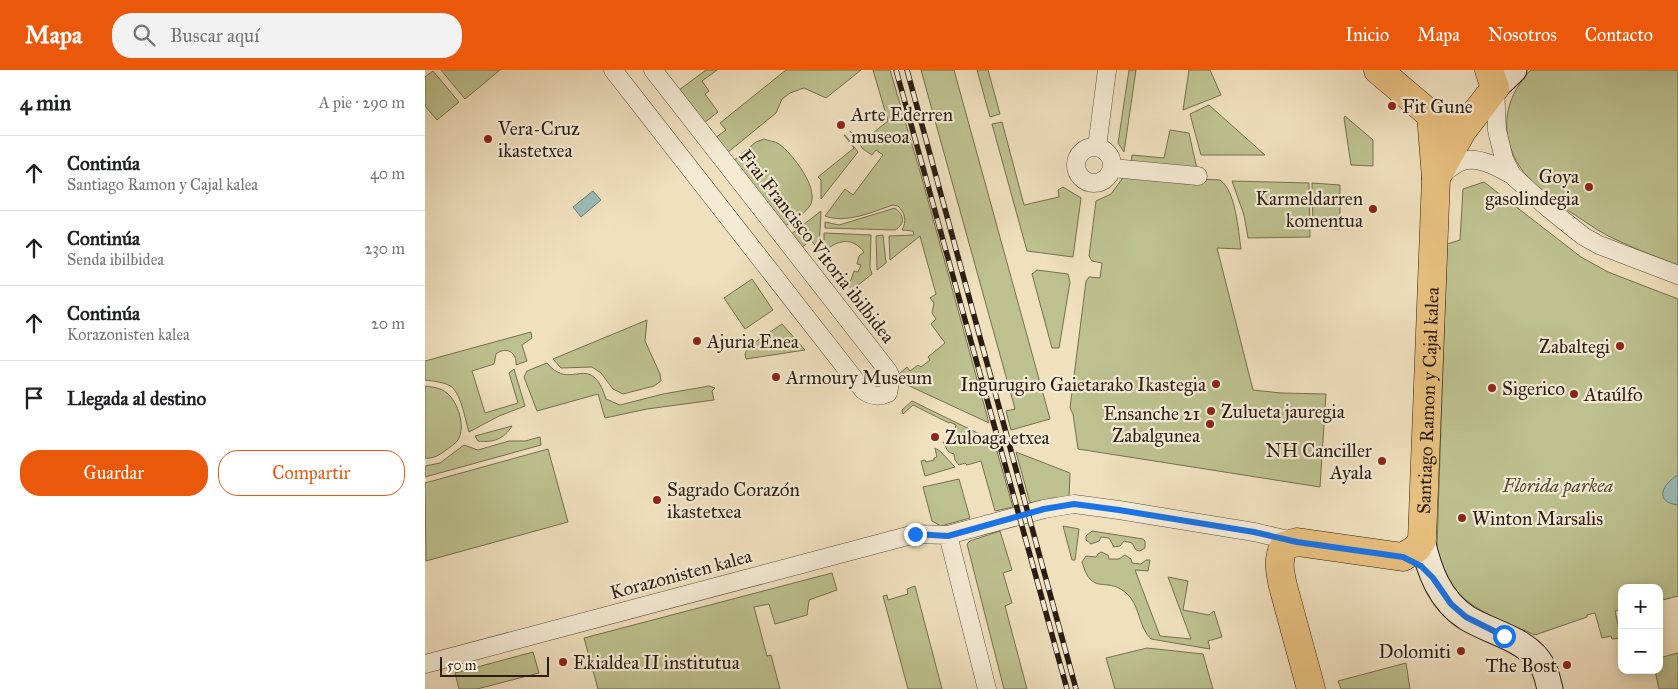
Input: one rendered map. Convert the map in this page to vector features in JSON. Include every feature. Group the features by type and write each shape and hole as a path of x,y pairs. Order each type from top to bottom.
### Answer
{"main road":[{"path":"1378,70 1431,115 1456,122 1471,119"},
{"name":"Santiago Ramon y Cajal kalea","path":"1413,548 1436,178 1462,131 1499,76"},
{"path":"1431,115 1436,178"},
{"path":"1311,689 1280,570 1280,559 1284,546 1297,542 1413,548 1421,566 1433,578 1451,604 1480,625 1521,645 1538,659 1548,682"}],"street":[{"name":"Frai Francisco Vitoria ibilbidea","path":"613,70 863,390 871,396 883,396 888,393 891,386 891,378 888,371 653,70"},
{"path":"1097,147 1107,70"},
{"path":"1499,76 1497,130 1505,160 1512,175"},
{"path":"1090,147 1097,147 1105,150 1110,156 1111,172 1106,179 1099,182 1090,182 1084,180 1079,175 1076,162 1084,150 1090,147"},
{"path":"1436,178 1466,160 1490,164 1512,175 1548,208 1583,236 1599,245 1678,275"},
{"path":"1111,168 1199,176"},
{"name":"Korazonisten kalea","path":"425,664 915,534 948,536 1044,509 1074,504 1254,532 1297,542"},
{"path":"948,536 987,689"}],"green space":[{"path":"441,70 500,70 465,99"},
{"path":"706,70 717,70 702,81 709,91 705,94 718,112 704,123 679,90"},
{"path":"786,70 861,70 826,98 804,88 790,93 782,99 776,113 727,153 715,138 726,130 720,123"},
{"path":"873,70 890,70 989,423 903,383 899,374 907,367 910,371 918,365 921,367 930,360 928,357 945,343 931,324 936,319 932,313 934,303 930,298 936,294 920,236 890,260 889,236 914,235 913,231 902,230 905,220 904,214 898,206 893,205 850,218 842,219 825,216 845,189 853,195 883,155 876,150 872,155 863,149 850,131 860,143 888,121"},
{"path":"921,70 954,70 1050,419 1011,430 1006,411 1015,409"},
{"path":"977,70 988,70 1000,114 990,117"},
{"path":"1129,70 1136,70 1124,152 1118,143"},
{"path":"1189,70 1210,70 1221,95 1183,110"},
{"path":"1531,70 1678,70 1678,265 1597,230 1549,197 1523,172 1509,143 1508,113 1512,98"},
{"path":"433,71 459,102 437,120 425,106 425,77"},
{"path":"1209,105 1265,155 1201,155 1190,114"},
{"path":"1345,116 1373,140 1373,166 1351,165"},
{"path":"1002,122 1024,205 1059,197 1058,190 1063,187 1081,198 1073,257 1027,251 992,124"},
{"path":"1170,130 1189,133 1197,169 1131,162 1132,155 1164,158"},
{"path":"844,135 858,152 821,199 821,180 818,177 854,148"},
{"path":"764,139 777,143 791,155 804,173 812,192 812,200 809,207 784,227 733,161 756,142"},
{"path":"1125,175 1220,180 1230,193 1241,249 1217,248 1253,390 1326,394 1320,487 1078,449 1073,414 1070,408 1086,281 1089,277 1100,278 1102,263 1092,261 1089,256 1096,201 1111,194"},
{"path":"1232,181 1309,183 1310,237 1248,238 1244,215"},
{"name":"Florida parkea","path":"1484,182 1581,257 1608,272 1678,299 1678,596 1663,600 1663,584 1618,584 1618,611 1615,611 1618,624 1618,638 1612,639 1611,636 1602,638 1595,613 1535,635 1475,607 1455,590 1447,580 1442,569 1437,547 1447,244 1460,240 1463,189"},
{"path":"1312,183 1340,185 1340,229 1313,228"},
{"path":"895,208 903,219 899,228 895,230 825,228 825,222 839,225"},
{"path":"821,211 819,248 811,240 801,248 790,235"},
{"path":"824,233 871,235 870,268 872,274 852,290 847,283 851,280 854,271 858,272 861,265 857,264 859,256 864,252 860,247 851,242 837,243 827,249 824,248"},
{"path":"883,235 886,263 877,270 876,236"},
{"path":"1037,270 1068,274 1070,282 1059,348 1052,348 1032,274"},
{"path":"752,279 773,310 745,329 724,298"},
{"path":"647,320 645,341 660,374 661,381 654,386 623,394 613,389 601,373 592,367 561,368 553,359"},
{"path":"782,324 805,350 746,359 745,354 748,347"},
{"path":"531,332 532,338 522,345 527,361 516,365 513,354 503,351 496,354 494,364 472,371 485,413 518,403 509,373 514,369 525,406 499,416 469,432 461,402 452,387 425,380 425,361"},
{"path":"547,363 554,370 567,375 589,374 600,384 606,399 620,405 663,394 709,386 715,388 712,391 714,400 647,409 605,418 598,394 537,411 524,377 527,371"},
{"path":"425,386 440,389 451,397 460,415 461,422 458,440 439,455 428,458 425,458"},
{"path":"912,401 994,441 1013,507 995,511 981,461 959,465 955,460 954,454 948,451 943,442 948,444 950,441 953,442 956,434 954,433 956,425 913,405 903,414 902,410"},
{"path":"512,426 502,437 493,441 478,441 475,436"},
{"path":"540,437 541,445 425,477 425,466 440,463 464,445 478,450 509,441 525,441"},
{"path":"935,448 955,467 925,476 921,461 934,460 937,457"},
{"path":"548,449 568,522 426,561 425,483"},
{"path":"1016,452 1070,473 1069,498 1053,498 1030,503"},
{"path":"959,479 970,518 941,526 932,521 923,487"},
{"path":"1063,526 1079,529 1075,560 1072,560"},
{"path":"1000,531 1012,570 1003,573 1012,603 1005,606 1027,689 1004,689 967,544 970,541"},
{"path":"1092,531 1143,539 1145,541 1145,548 1140,551 1136,550 1132,543 1124,541 1120,546 1114,547 1109,538 1101,537 1099,541 1091,544 1086,540 1086,536"},
{"path":"1101,552 1108,555 1109,559 1119,559 1125,555 1131,559 1132,563 1141,564 1146,560 1150,560 1148,571 1135,570 1160,636 1191,639 1168,577 1188,581 1183,610 1209,615 1214,611 1222,637 1208,641 1210,649 1151,639 1130,597 1125,592 1111,585 1095,583 1086,573 1082,562 1086,556 1096,557"},
{"path":"832,573 837,590 809,600 807,615 775,624 769,604 754,607 767,656 771,655 780,689 598,689 584,638"},
{"path":"915,586 942,689 908,689 883,596 887,595 888,600 908,594 907,589"},
{"path":"1147,648 1203,654 1213,689 1115,689 1106,658"},
{"path":"533,652 539,673 477,689 459,689 455,673"},
{"path":"1678,653 1678,689 1659,689 1656,674 1663,674 1663,657"},
{"path":"1406,663 1410,689 1341,689 1338,681"}],"water":[{"path":"593,191 601,200 581,217 573,207"},
{"path":"1678,475 1678,505 1665,500 1663,492 1668,483"}],"railway":[{"path":"896,70 1067,689"},
{"path":"907,70 1076,689"}],"place":[{"name":"Fit Gune","path":"1392,106"},
{"name":"Arte Ederren museoa","path":"841,125"},
{"name":"Vera-Cruz ikastetxea","path":"488,139"},
{"name":"Goya gasolindegia","path":"1589,187"},
{"name":"Karmeldarren komentua","path":"1373,209"},
{"name":"Ajuria Enea","path":"697,341"},
{"name":"Zabaltegi","path":"1620,346"},
{"name":"Armoury Museum","path":"776,377"},
{"name":"Ingurugiro Gaietarako Ikastegia","path":"1216,384"},
{"name":"Sigerico","path":"1492,388"},
{"name":"Ataúlfo","path":"1574,394"},
{"name":"Zulueta jauregia","path":"1211,411"},
{"name":"Ensanche 21 Zabalgunea","path":"1210,424"},
{"name":"Zuloaga etxea","path":"935,437"},
{"name":"NH Canciller Ayala","path":"1382,461"},
{"name":"Sagrado Corazón ikastetxea","path":"657,500"},
{"name":"Winton Marsalis","path":"1462,518"},
{"name":"Dolomiti","path":"1461,651"},
{"name":"Ekialdea II institutua","path":"563,662"},
{"name":"The Bost","path":"1567,665"}],"route":[{"path":"915,534 948,536 1044,509 1074,504 1254,532 1297,542 1403,557 1421,566 1433,578 1451,604 1466,617 1504,636"}]}
